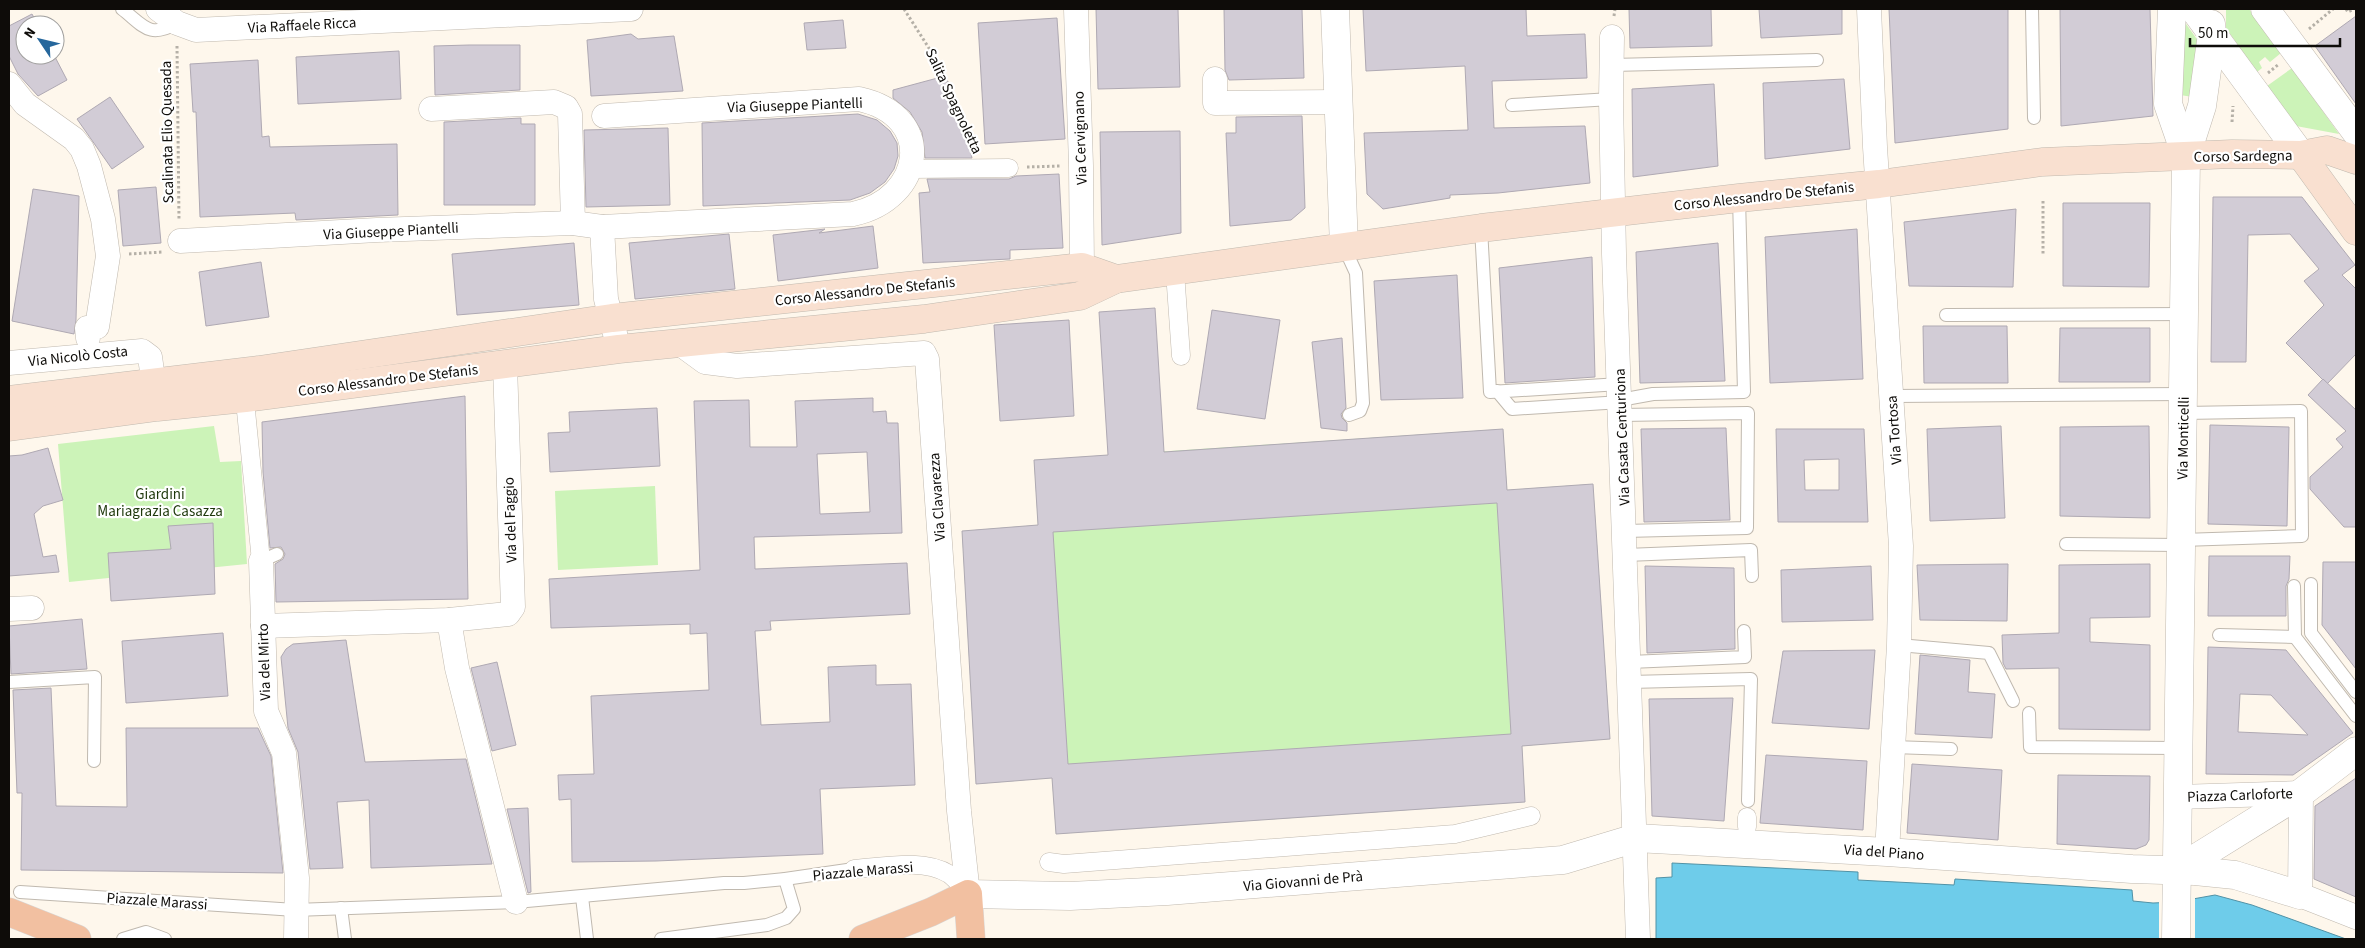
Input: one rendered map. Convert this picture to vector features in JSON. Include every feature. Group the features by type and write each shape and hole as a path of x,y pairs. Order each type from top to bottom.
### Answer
{"main road":[{"name":"Corso Sardegna","path":"2186,156 2300,155 2327,150 2356,160"},
{"name":"Corso Sardegna","path":"2300,155 2356,231"},
{"name":"Corso Alessandro De Stefanis","path":"9,400 155,394 245,398 618,349 924,318 1080,296 1116,279 1482,228 1739,198 1879,184 2042,162 2186,156"},
{"name":"Corso Alessandro De Stefanis","path":"9,427 278,367 612,318 1082,267 1116,279"},
{"path":"863,939 931,912 968,894 971,939"},
{"name":"Piazzale Marassi","path":"14,902 77,939"}],"street":[{"name":"Via Raffaele Ricca","path":"158,9 176,23 196,30 631,9"},
{"name":"Via Cervignano","path":"1076,9 1082,267"},
{"path":"1335,9 1344,247"},
{"name":"Via Tortosa","path":"1869,9 1875,147 1879,184 1901,546 1899,645 1887,852"},
{"name":"Via Monticelli","path":"2172,9 2168,104 2186,156 2176,939"},
{"path":"2194,9 2211,21 2300,155"},
{"path":"2265,9 2356,132"},
{"path":"2186,156 2202,106 2211,21"},
{"name":"Via Casata Centuriona","path":"1612,37 1611,100 1614,212 1638,939"},
{"path":"1215,79 1215,103 1339,102"},
{"path":"9,84 25,104 62,130 82,149 94,182 108,256 97,327 87,328 88,338"},
{"name":"Via Giuseppe Piantelli","path":"180,241 377,230 573,223 602,227 853,214 867,211 887,200 904,181 911,169 913,156 912,141 905,126 885,109 859,99 604,116"},
{"path":"431,109 554,102 566,106 570,114 573,223"},
{"name":"Salita Spagnoletta","path":"911,169 1009,168"},
{"path":"602,227 606,299 618,349"},
{"path":"1175,272 1181,356"},
{"name":"Via Clavarezza","path":"679,343 706,362 737,366 924,353 927,359 959,811 968,894"},
{"name":"Via Nicolò Costa","path":"9,363 142,351 150,357 155,394"},
{"name":"Via del Faggio","path":"263,626 449,620 508,614 513,607 505,365"},
{"name":"Via del Mirto","path":"246,411 261,555 266,711 284,752 297,878 295,910"},
{"path":"9,609 32,608"},
{"path":"449,620 457,668 516,902"},
{"path":"2301,793 2356,751"},
{"name":"Piazza Carloforte","path":"2178,797 2301,793"},
{"name":"Piazza Carloforte","path":"2177,882 2236,833 2301,793"},
{"name":"Piazza Carloforte","path":"2300,895 2301,793"},
{"path":"1049,862 1064,864 1455,834 1531,816"},
{"path":"2235,875 2224,852 2236,833"},
{"name":"Via Giovanni de Prà","path":"968,894 1070,896 1166,892 1563,860 1636,838"},
{"name":"Via del Piano","path":"1636,838 1887,852 2132,869 2177,882"},
{"name":"Piazzale Marassi","path":"854,869 909,866 931,867 951,876 968,894"},
{"path":"2177,882 2235,875 2300,895 2356,917"},
{"path":"295,910 296,939"}],"lane":[{"path":"122,9 152,32 163,31 176,23"},
{"path":"2032,9 2034,118"},
{"path":"1612,65 1817,60"},
{"path":"1512,105 1611,100"},
{"path":"1497,392 1512,409 1621,400 1653,394 1744,392 1739,198"},
{"path":"1482,228 1490,392 1621,400 1748,413 1747,528 1625,531"},
{"path":"1344,247 1356,273 1363,403 1360,411 1349,415"},
{"path":"1946,315 2185,314"},
{"path":"1892,396 2184,404 2301,411 2302,536 2182,542 2066,544"},
{"path":"1626,555 1751,550 1752,576"},
{"path":"2311,584 2311,633 2356,692"},
{"path":"2294,586 2295,637 2356,716"},
{"path":"1630,672 1745,658 1744,631"},
{"path":"2219,635 2295,637"},
{"path":"1899,645 1989,653 2013,701"},
{"path":"1630,672 1751,679 1747,815"},
{"path":"9,682 95,677 94,761"},
{"path":"2029,712 2030,747 2179,748"},
{"path":"1893,747 1951,749"},
{"name":"Piazzale Marassi","path":"14,902 295,910 516,902 785,879 854,869"},
{"path":"662,939 766,925 786,918 794,909 785,879"},
{"path":"582,896 587,939"},
{"path":"341,908 345,939"},
{"path":"123,939 146,932 166,939"}],"path":[{"name":"Salita Spagnoletta","path":"904,9 941,67 986,168"},
{"path":"2306,31 2334,9"},
{"path":"2346,9 2348,12 2354,9"},
{"name":"Scalinata Elio Quesada","path":"176,23 180,241"},
{"path":"2261,77 2286,59"},
{"path":"2232,106 2232,122"},
{"path":"1009,168 1081,166"},
{"path":"2043,201 2043,254"},
{"path":"108,256 164,252 180,241"}],"green space":[{"path":"2226,9 2249,9 2281,53 2270,62 2265,57 2259,62 2262,68 2257,72 2226,28"},
{"path":"2179,14 2201,45 2193,97 2180,95"},
{"path":"2292,68 2339,134 2296,126 2267,86"},
{"name":"Giardini Mariagrazia Casazza","path":"214,426 220,462 241,461 247,564 69,582 58,444"},
{"path":"1503,429 1507,490 1593,484 1610,739 1522,746 1525,802 1056,834 1052,778 976,784 962,531 1038,525 1034,460"},
{"path":"655,486 658,565 558,570 555,491"}],"water":[{"path":"1672,863 1858,872 1858,880 1954,885 1955,879 2132,890 2133,901 2153,903 2176,902 2215,895 2252,905 2346,939 1656,939 1656,878 1672,877"}],"pier":[{"path":"2195,895 2195,939 2159,939 2159,900"}],"building":[{"path":"1096,9 1178,9 1180,87 1098,89"},
{"path":"1224,9 1302,9 1304,78 1229,80 1225,70"},
{"path":"1363,9 1526,9 1527,36 1585,34 1587,78 1492,81 1494,128 1585,126 1590,183 1498,193 1450,195 1450,198 1383,209 1367,194 1364,133 1468,130 1465,66 1366,71"},
{"path":"1629,9 1711,9 1712,46 1630,48"},
{"path":"1759,9 1842,9 1842,34 1761,38"},
{"path":"1889,9 2008,9 2008,129 1895,143"},
{"path":"2060,9 2150,9 2153,116 2061,126"},
{"path":"2356,16 2356,104 2315,46"},
{"path":"1057,18 1065,139 985,144 978,23"},
{"path":"843,20 846,48 807,50 804,23"},
{"path":"15,23 15,65 59,65 67,80 38,96 18,74 9,56 9,26"},
{"path":"631,34 638,39 674,36 683,91 591,96 587,40"},
{"path":"520,45 520,90 435,95 434,46"},
{"path":"399,51 401,99 298,104 296,57"},
{"path":"258,60 262,137 269,136 270,147 397,144 398,215 296,220 295,213 200,217 196,112 193,112 190,64"},
{"path":"945,76 975,145 969,146 972,158 925,158 922,132 910,112 893,98 893,90"},
{"path":"1844,79 1850,149 1765,159 1763,83"},
{"path":"1714,84 1718,166 1633,177 1632,89"},
{"path":"110,97 144,147 112,169 77,119"},
{"path":"858,114 877,120 890,131 897,143 898,156 894,169 885,182 870,193 850,200 703,206 702,123"},
{"path":"1302,116 1305,208 1291,220 1230,226 1226,133 1236,133 1236,117"},
{"path":"521,118 521,124 535,124 535,205 444,205 444,122"},
{"path":"668,128 670,205 586,207 584,130"},
{"path":"1180,131 1181,233 1102,245 1100,132"},
{"path":"1059,174 1063,248 1010,250 1010,259 923,263 919,193 930,192 927,179 1009,179 1016,176"},
{"path":"156,187 161,243 123,246 118,190"},
{"path":"33,189 79,196 74,334 12,321"},
{"path":"2213,197 2302,197 2355,265 2342,275 2356,289 2356,354 2327,384 2286,343 2324,305 2304,281 2319,269 2290,234 2248,235 2246,362 2211,362"},
{"path":"2063,203 2150,203 2149,287 2063,286"},
{"path":"2016,209 2013,287 1909,286 1904,222"},
{"path":"873,226 878,268 778,281 773,235 825,229 819,233"},
{"path":"1857,229 1863,379 1770,383 1765,237"},
{"path":"729,234 735,289 635,299 629,243"},
{"path":"574,243 579,305 457,315 452,254"},
{"path":"1718,243 1725,381 1640,383 1636,252"},
{"path":"1592,257 1595,377 1505,383 1499,268"},
{"path":"261,262 269,317 206,326 199,272"},
{"path":"1457,275 1463,398 1381,400 1374,281"},
{"path":"1155,308 1164,452 1503,429 1507,490 1593,484 1610,739 1522,746 1525,802 1056,834 1052,778 976,784 962,531 1038,525 1034,460 1108,455 1099,312","holes":["1497,503 1511,734 1068,764 1053,532"]},
{"path":"1212,310 1280,320 1265,419 1197,409"},
{"path":"1069,320 1074,416 1000,421 994,325"},
{"path":"1923,326 2007,326 2008,383 1924,383"},
{"path":"2060,328 2150,328 2150,382 2059,382"},
{"path":"1342,338 1346,408 1341,414 1347,423 1347,431 1321,428 1312,342"},
{"path":"2323,379 2356,410 2356,527 2344,527 2310,489 2310,477 2343,447 2336,439 2346,431 2308,395"},
{"path":"465,396 468,599 276,602 275,564 283,559 285,554 281,547 270,548 263,472 262,422"},
{"path":"873,398 873,412 886,411 887,423 898,423 902,533 754,537 755,569 907,563 910,614 770,621 771,630 755,631 761,725 830,722 828,667 876,665 876,685 911,684 915,785 820,789 823,854 656,861 572,862 571,799 559,800 558,775 594,774 591,696 709,690 707,633 690,634 690,624 551,628 549,579 700,570 694,401 749,400 750,447 797,447 795,401","holes":["867,452 870,512 820,514 817,454"]},
{"path":"657,408 660,466 550,472 548,433 570,432 569,412"},
{"path":"2210,425 2289,427 2287,526 2208,524"},
{"path":"2001,426 2005,518 1930,521 1927,429"},
{"path":"2149,426 2150,518 2060,516 2060,427"},
{"path":"1726,428 1730,520 1644,522 1641,429"},
{"path":"1776,429 1864,429 1868,522 1778,522","holes":["1839,459 1839,490 1805,490 1804,460"]},
{"path":"48,448 63,500 43,506 34,514 43,557 56,555 59,572 9,576 9,456 22,455"},
{"path":"213,523 215,594 111,601 108,553 171,549 168,526"},
{"path":"2209,556 2290,556 2289,579 2286,586 2286,616 2208,616"},
{"path":"2323,562 2356,562 2356,669 2322,625"},
{"path":"2008,564 2007,621 1920,620 1917,565"},
{"path":"2150,564 2150,617 2090,618 2090,642 2150,645 2150,730 2059,729 2059,668 2006,669 2003,663 2002,635 2059,633 2059,565"},
{"path":"1645,566 1734,568 1735,649 1647,653"},
{"path":"1871,566 1873,620 1782,622 1781,570"},
{"path":"82,619 87,669 11,674 9,626"},
{"path":"223,633 228,696 126,703 122,641"},
{"path":"346,640 365,762 466,759 492,864 371,868 369,800 337,802 343,868 310,869 298,752 288,728 281,657 286,649 293,644"},
{"path":"2208,647 2286,650 2353,733 2293,775 2206,774","holes":["2240,694 2271,695 2308,735 2238,732"]},
{"path":"1875,650 1869,729 1772,723 1783,651"},
{"path":"1920,655 1970,660 1968,692 1995,694 1992,738 1915,734"},
{"path":"497,662 516,745 492,751 471,668"},
{"path":"51,688 56,806 127,807 126,728 258,728 271,756 283,873 21,870 22,793 17,793 13,690"},
{"path":"1733,698 1724,821 1652,816 1649,699"},
{"path":"1766,755 1867,761 1863,830 1760,823"},
{"path":"1912,764 2002,770 1998,840 1907,833"},
{"path":"2058,775 2150,776 2149,840 2146,845 2136,849 2057,844"},
{"path":"2356,778 2356,897 2314,879 2315,806"},
{"path":"528,808 531,892 528,893 507,809"}]}
